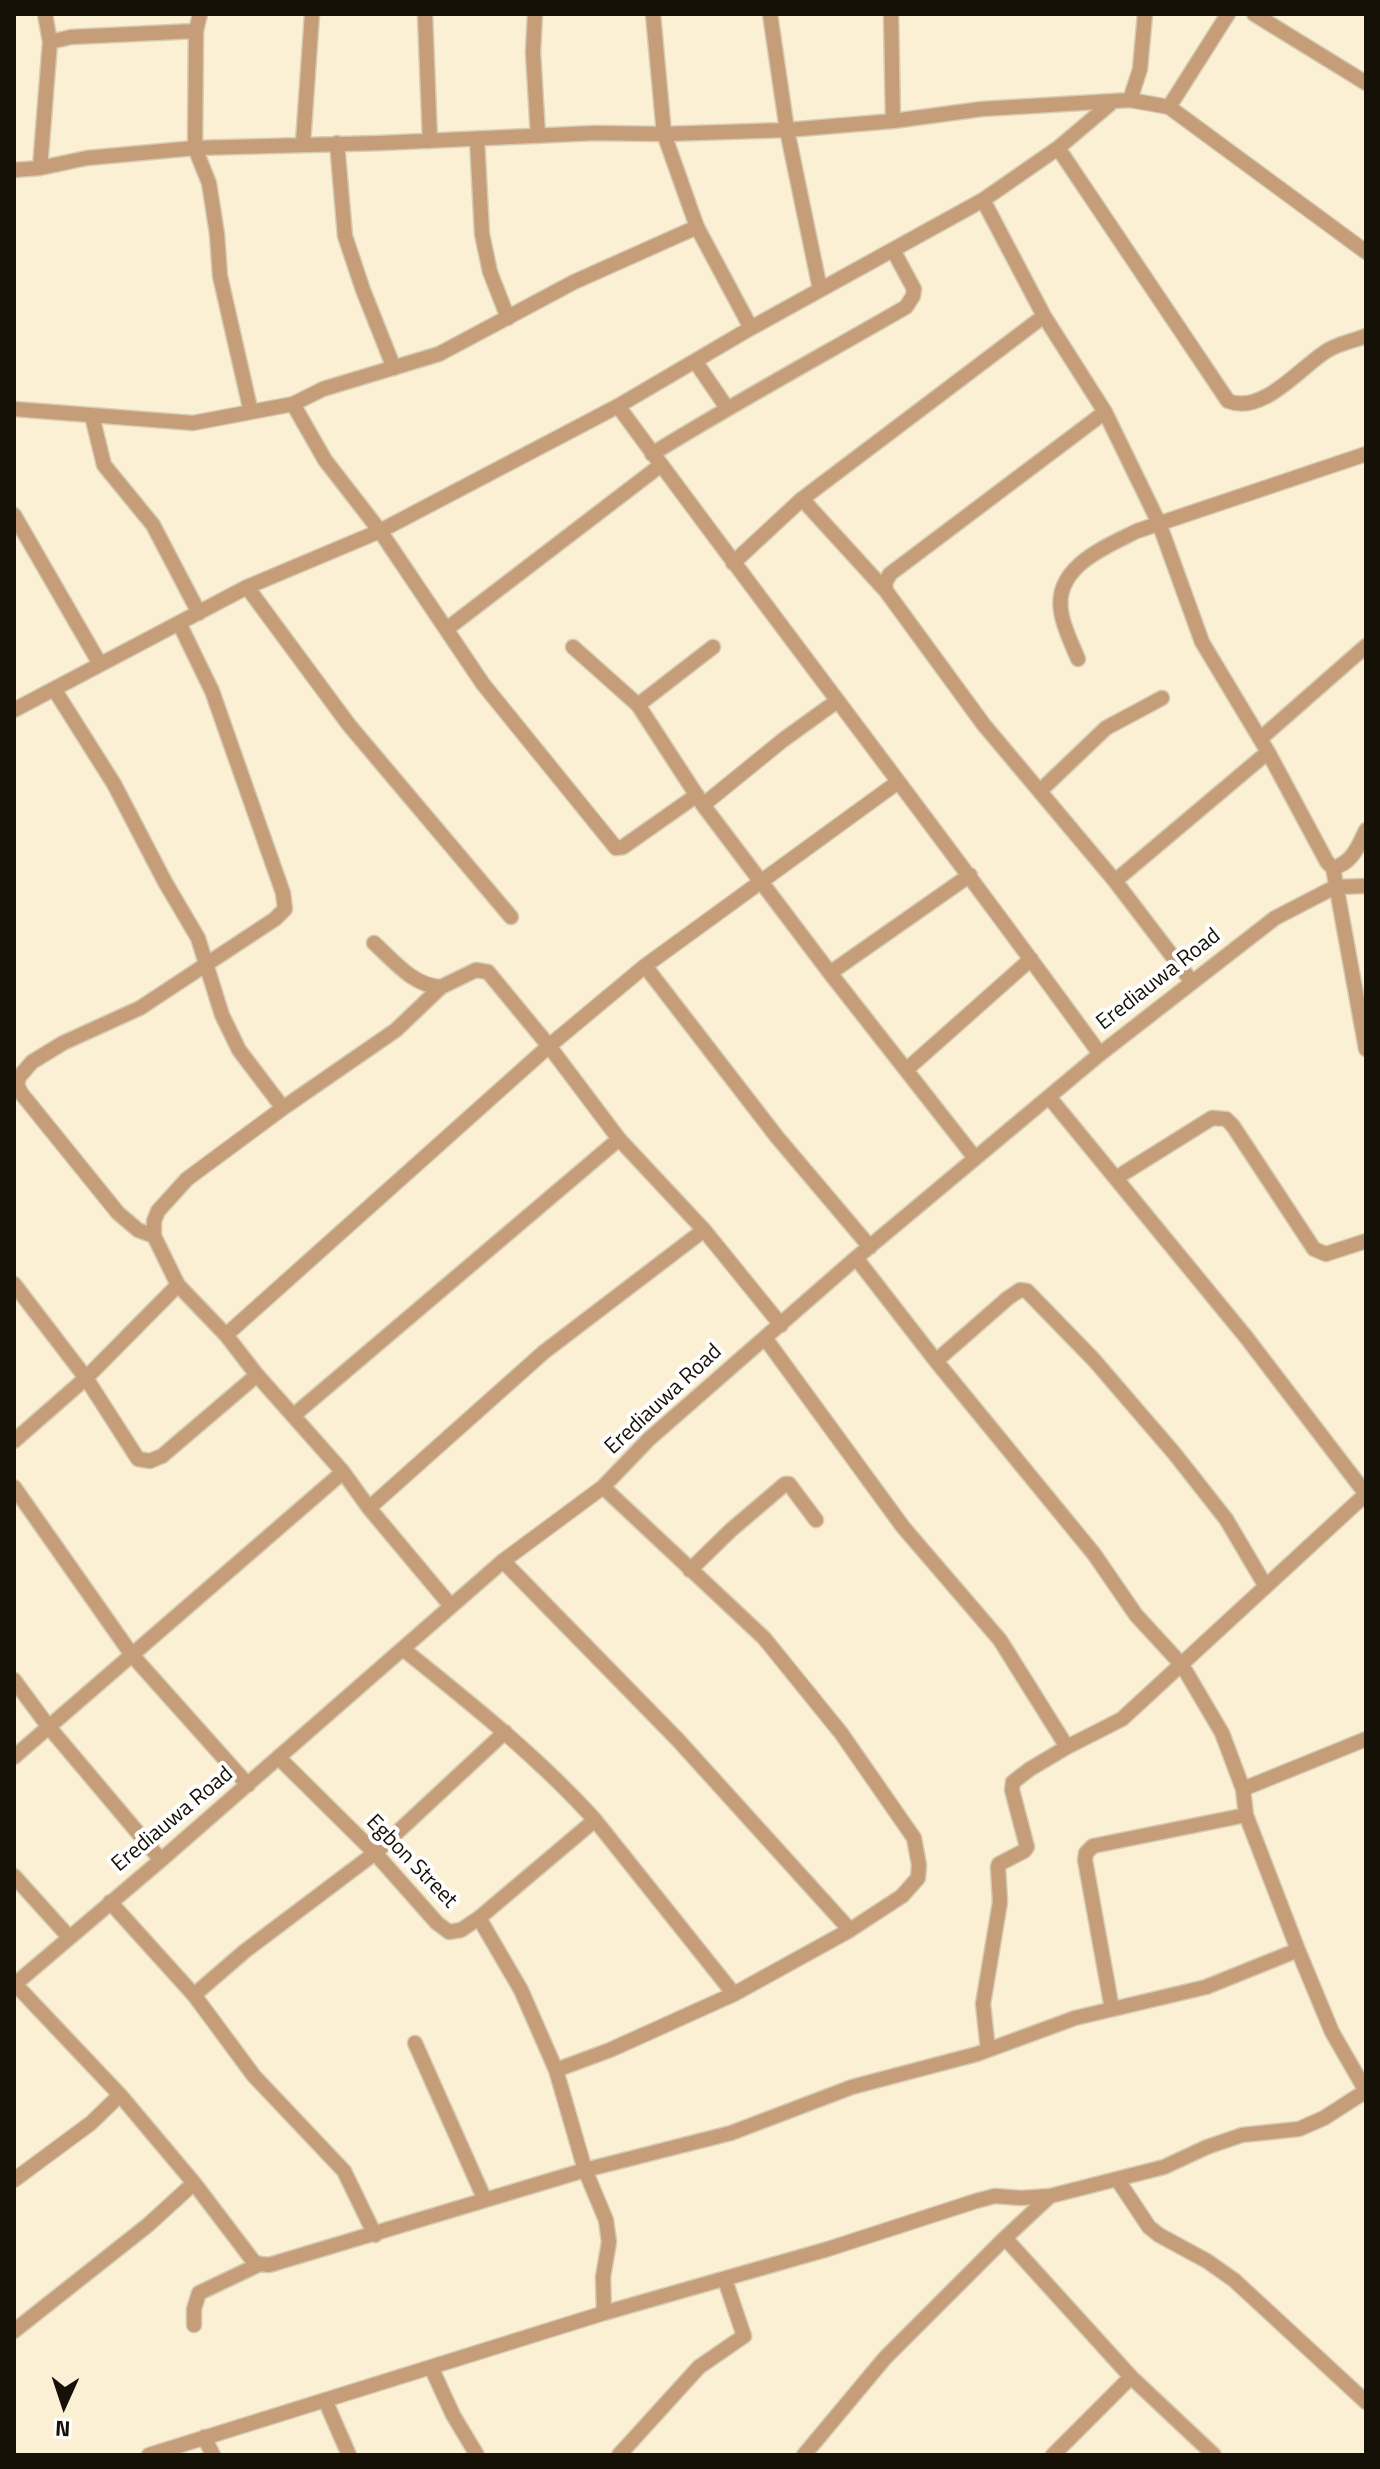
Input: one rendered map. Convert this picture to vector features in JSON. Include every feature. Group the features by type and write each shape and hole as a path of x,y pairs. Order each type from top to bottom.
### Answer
{"street":[{"path":"40,168 50,42 45,14"},
{"path":"200,14 196,31 195,148 209,183 220,276 251,412"},
{"path":"303,143 312,14"},
{"path":"425,14 430,141"},
{"path":"535,14 533,52 538,136"},
{"path":"653,14 664,134 697,227 751,328"},
{"path":"770,14 787,130 820,289"},
{"path":"891,14 893,121"},
{"path":"14,710 247,587 380,531 618,406 820,289 983,200 1058,148 1105,106 1123,101 1140,69 1145,14"},
{"path":"1169,107 1228,14"},
{"path":"1254,14 1366,83"},
{"path":"50,42 71,37 196,31"},
{"path":"14,170 87,158 195,148 595,133 787,130 893,121 982,109 1123,101 1169,107 1366,252"},
{"path":"477,139 482,234 490,272 508,318"},
{"path":"337,143 345,236 394,368"},
{"path":"1058,148 1228,401 1237,405 1248,403 1277,391 1327,350 1366,336"},
{"path":"983,200 1044,316 1105,412 1159,523 1202,642 1333,868 1366,1049"},
{"path":"14,409 193,423 293,404 323,389 439,354 574,282 697,227"},
{"path":"448,628 657,459 727,408 906,307 914,289 893,250"},
{"path":"733,563 802,499 1044,316"},
{"path":"695,361 727,408"},
{"path":"293,404 325,460 380,531 483,684 616,848 623,847 700,800 837,701"},
{"path":"618,406 970,875 1100,1054"},
{"path":"886,591 885,583 890,574 1105,412"},
{"path":"92,416 104,465 153,525 199,613"},
{"path":"1078,659 1061,611 1062,588 1070,573 1103,548 1159,523 1366,454"},
{"path":"802,499 886,591 984,725 1115,881 1192,982"},
{"path":"14,515 100,664"},
{"path":"247,587 349,725 511,917"},
{"path":"154,1236 138,1230 118,1213 17,1085 19,1077 32,1062 63,1043 140,1008 275,919 285,909 212,691 179,623"},
{"path":"1115,881 1264,745 1366,646"},
{"path":"573,647 638,705 700,800 761,882 975,1158"},
{"path":"638,705 713,647"},
{"path":"54,689 114,784 198,938 222,1015 239,1050 283,1108"},
{"path":"1040,791 1106,728 1162,698"},
{"path":"226,1335 549,1046 645,966 898,782"},
{"path":"1333,868 1344,865 1353,856 1366,830"},
{"path":"830,973 970,875"},
{"name":"Erediauwa Road","path":"15,1985 503,1561 603,1487 649,1439 856,1258 1100,1054 1275,918 1335,887 1366,886"},
{"path":"374,943 417,981 441,987"},
{"path":"906,1070 1031,959"},
{"path":"645,966 777,1137 870,1247"},
{"path":"451,1606 343,1472 257,1375 226,1335 178,1285 154,1236 154,1221 158,1211 187,1179 396,1030 441,987 476,970 488,972 619,1139 704,1230 781,1325"},
{"path":"988,2050 983,2004 1000,1902 998,1867 1027,1847 1012,1790 1013,1782 1067,1747 1122,1719 1366,1494 1246,1337 1049,1097"},
{"path":"1116,1178 1212,1118 1226,1119 1314,1249 1326,1254 1366,1241"},
{"path":"294,1415 619,1139"},
{"path":"369,1508 544,1352 704,1230"},
{"path":"149,2455 976,2201 995,2196 1050,2196 1164,2167 1242,2135 1299,2129 1324,2118 1366,2091 1332,2032 1298,1950 1246,1815 1243,1789 1222,1733 1182,1665 1136,1615 1094,1554 856,1258"},
{"path":"14,1284 86,1378 138,1459 150,1461 162,1456 257,1375"},
{"path":"14,1441 86,1378 178,1285"},
{"path":"936,1361 1008,1298 1020,1290 1027,1291 1094,1360 1174,1453 1226,1519 1265,1585"},
{"path":"765,1338 903,1527 1000,1640 1067,1747"},
{"path":"14,1757 343,1472"},
{"path":"690,1570 785,1484 789,1484 816,1520"},
{"path":"14,1487 132,1655 248,1785"},
{"path":"556,2070 610,2050 734,1994 850,1930 902,1896 918,1878 914,1838 841,1733 764,1638 603,1487"},
{"path":"503,1561 678,1740 850,1930"},
{"path":"403,1649 505,1732 572,1794 734,1994"},
{"path":"14,1680 48,1726 161,1860"},
{"path":"194,1995 245,1951 375,1853 505,1732"},
{"path":"1243,1789 1366,1739"},
{"name":"Egbon Street","path":"279,1758 449,1932 461,1930 479,1918 595,1820"},
{"path":"1112,2009 1086,1853 1093,1846 1246,1815"},
{"path":"14,1876 69,1937"},
{"path":"110,1902 194,1995 254,2076 344,2171 375,2235"},
{"path":"479,1918 521,1990 556,2070 585,2170 606,2220 609,2242 603,2277 604,2313"},
{"path":"15,1985 120,2095 194,2183 254,2262 269,2265 585,2170 731,2133 852,2087 988,2050 1075,2018 1206,1987 1298,1950"},
{"path":"415,2043 485,2200"},
{"path":"14,2180 91,2123 120,2095"},
{"path":"1117,2179 1149,2227 1234,2280 1366,2402"},
{"path":"14,2331 148,2225 194,2183"},
{"path":"804,2455 885,2358 1050,2196"},
{"path":"1005,2238 1131,2377 1208,2453"},
{"path":"194,2325 195,2300 199,2293 260,2264"},
{"path":"619,2455 699,2367 744,2336 725,2280"},
{"path":"431,2367 453,2415 477,2455"},
{"path":"1053,2455 1131,2377"},
{"path":"325,2400 349,2455"},
{"path":"204,2437 213,2455"}]}
